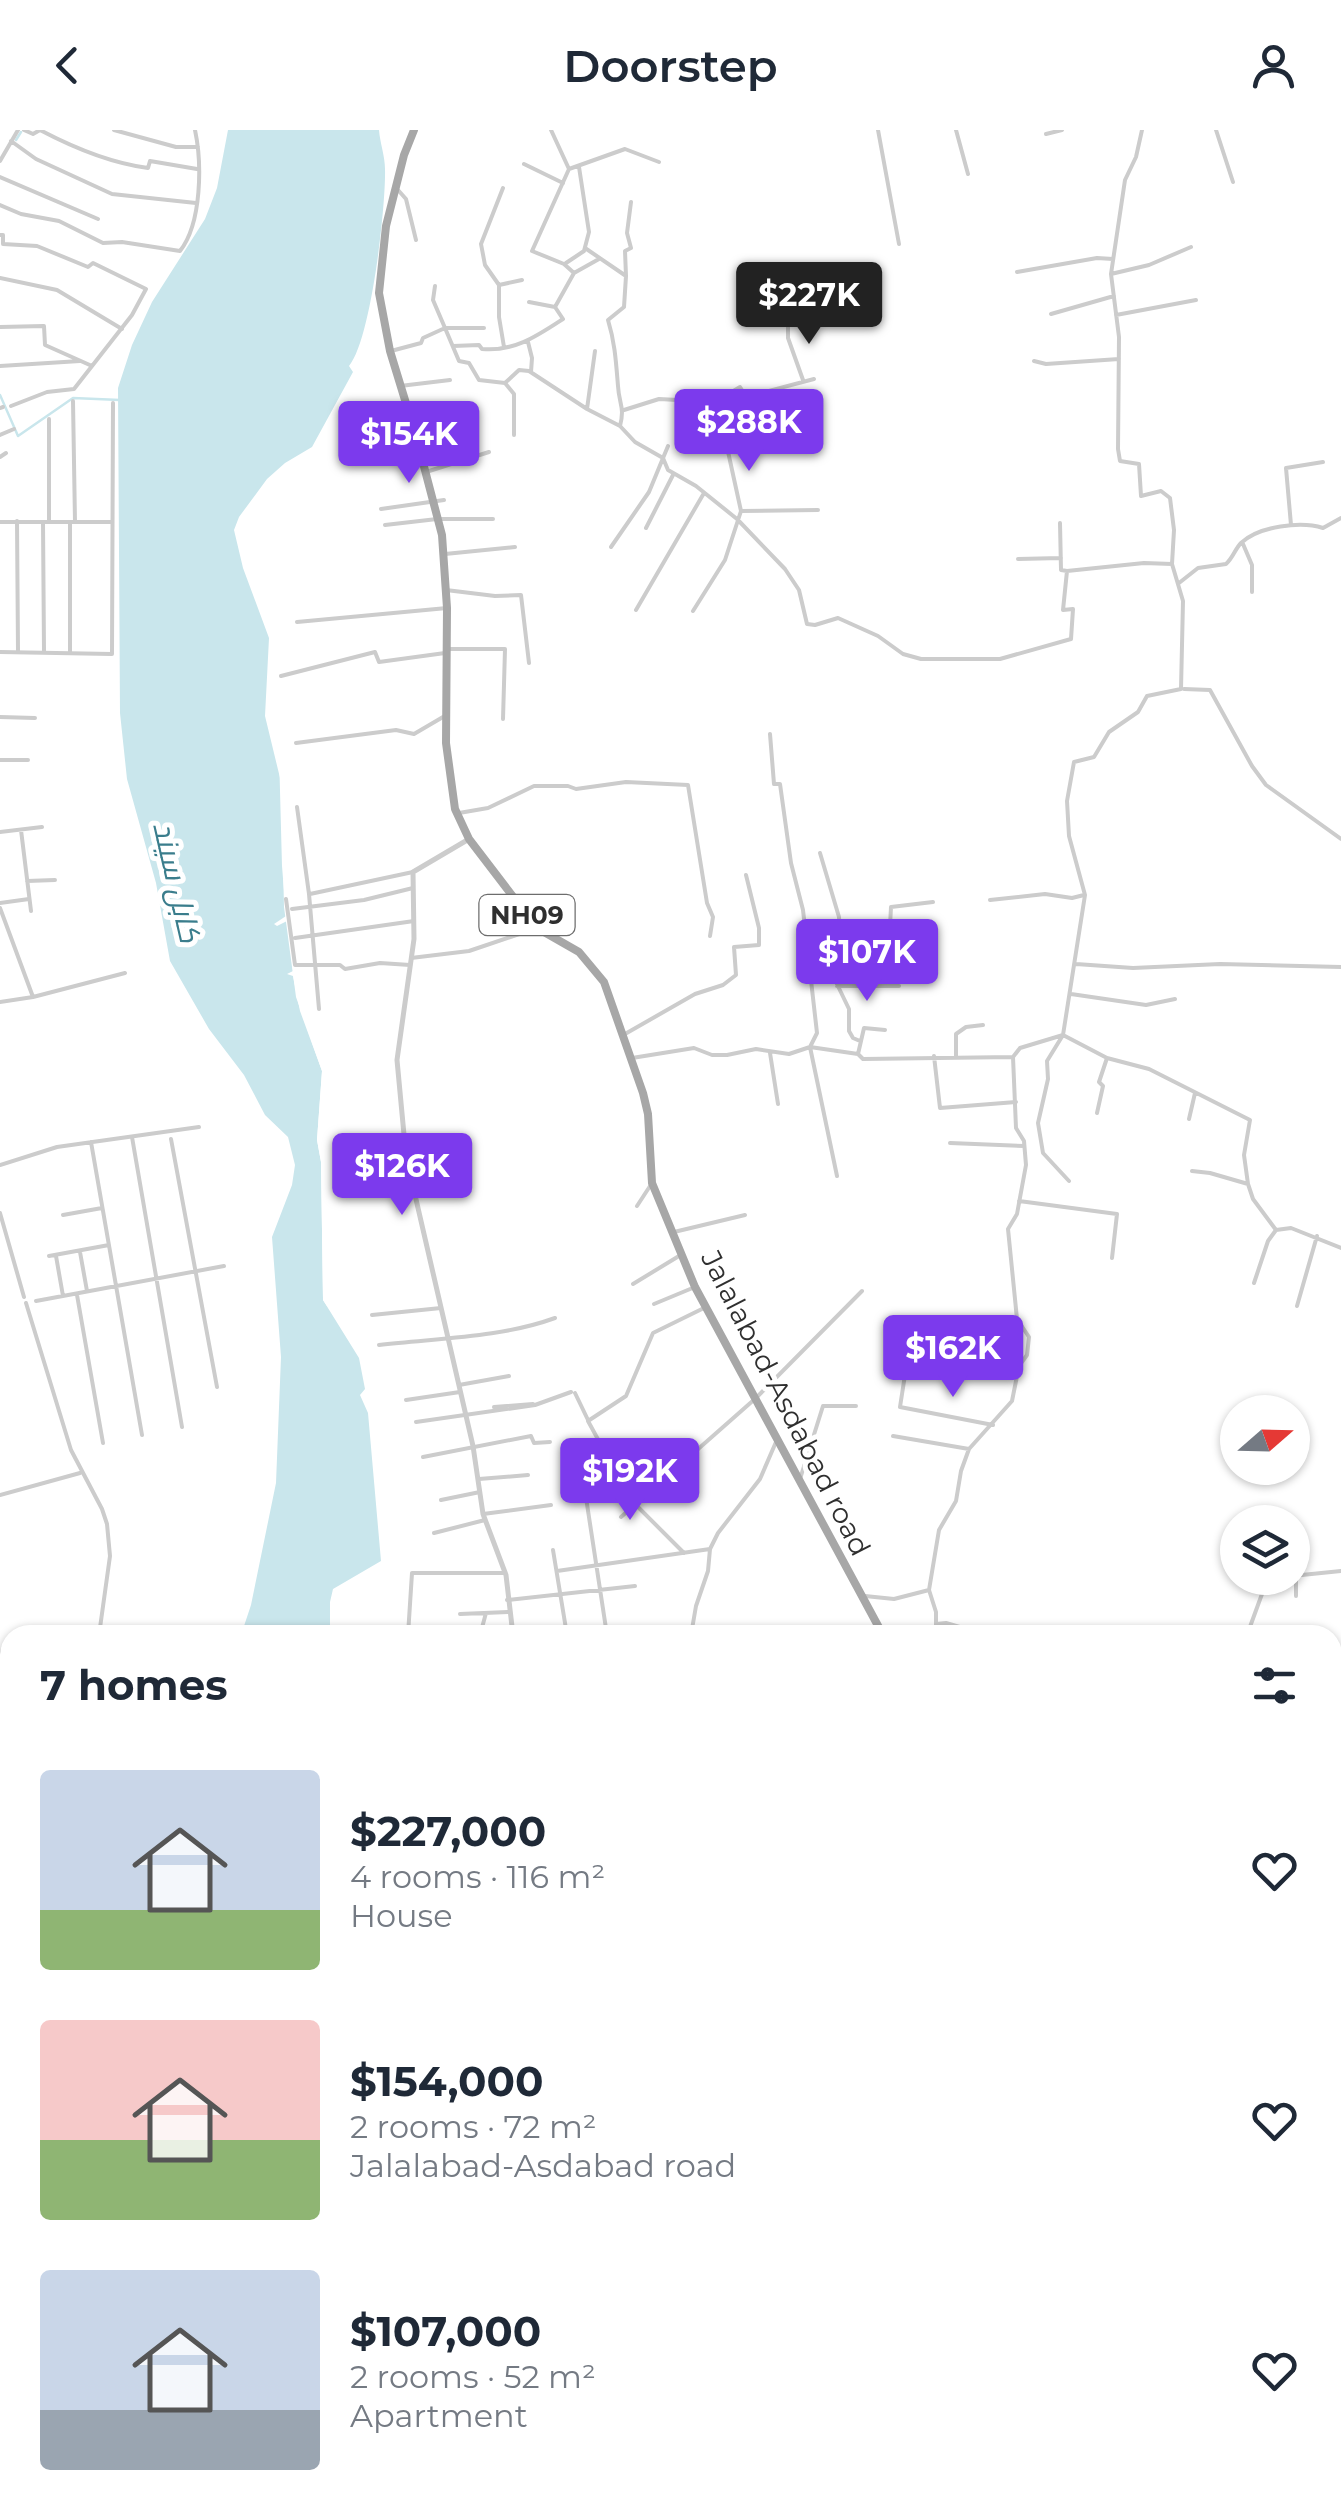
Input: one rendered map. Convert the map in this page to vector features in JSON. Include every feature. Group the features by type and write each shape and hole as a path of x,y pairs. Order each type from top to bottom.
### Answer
{"main road":[{"name":"Jalalabad-Asdabad road","path":"414,130 386,226 379,293 390,351 426,472 444,554 448,756 457,814 469,839 537,928 588,961 604,982 625,1034 648,1114 652,1183 696,1287 878,1625"}],"street":[{"path":"0,161 21,130 34,134 40,130 124,164 148,168 150,161 199,170"},
{"path":"114,130 176,146 198,147"},
{"path":"0,205 21,214 59,221 102,243 122,242 180,251 194,222 199,170 194,130"},
{"path":"551,130 569,168"},
{"path":"878,130 900,244"},
{"path":"956,130 968,174"},
{"path":"1046,134 1062,130"},
{"path":"1142,130 1136,157 1125,180 1111,274 1116,315 1120,461 1139,464 1140,496 1161,491 1170,498 1174,530 1172,564 1184,601 1182,690"},
{"path":"1216,130 1233,182"},
{"path":"11,141 36,158 112,194 196,204"},
{"path":"569,168 625,149 659,162"},
{"path":"524,164 562,183"},
{"path":"569,168 532,251 564,264 574,273"},
{"path":"564,264 585,248 589,232 576,168"},
{"path":"0,177 98,219"},
{"path":"395,186 406,199 416,240"},
{"path":"503,188 481,244 485,265 500,286 504,347"},
{"path":"620,426 624,410 619,396 618,359 608,320 624,307 625,251 631,248 627,233 631,202"},
{"path":"0,235 3,244 37,246 88,267 92,263 146,289 122,329 74,389 47,392 12,406"},
{"path":"1111,274 1149,265 1191,247"},
{"path":"585,248 626,276"},
{"path":"1017,272 1097,258 1113,260"},
{"path":"555,306 574,273 600,259"},
{"path":"0,278 58,290 122,329"},
{"path":"500,286 522,280"},
{"path":"435,286 433,300 458,361 469,363 479,380 504,383 514,394 514,435"},
{"path":"1051,314 1114,296"},
{"path":"1116,315 1196,300"},
{"path":"453,346 479,345 491,350 528,342 563,319 555,306 530,302"},
{"path":"792,309 788,314 788,338 804,380"},
{"path":"0,327 44,326 45,345 92,366"},
{"path":"390,351 421,342 446,328 484,328"},
{"path":"528,342 531,373"},
{"path":"586,409 595,351"},
{"path":"1034,362 1118,359"},
{"path":"0,366 82,362"},
{"path":"504,383 519,370 531,373 620,426 636,442 663,458 673,474 737,519 772,554 799,590 807,624 838,618 878,636 903,654 921,659 1000,659 1071,639 1073,609 1063,610 1067,571"},
{"path":"624,410 659,399 715,402 740,387 746,397 814,379"},
{"path":"400,386 450,380"},
{"path":"70,653 73,400"},
{"path":"0,650 112,654 113,403"},
{"path":"44,653 48,419"},
{"path":"0,434 14,429"},
{"path":"611,547 649,492 668,446"},
{"path":"693,611 725,560 741,512 728,447"},
{"path":"426,472 489,452"},
{"path":"1292,525 1286,468 1323,462"},
{"path":"646,528 673,474"},
{"path":"636,610 704,493"},
{"path":"381,509 444,500"},
{"path":"741,512 818,510"},
{"path":"1179,584 1198,568 1230,562 1242,542 1278,527 1308,524 1323,528 1341,518"},
{"path":"384,525 437,519 493,519"},
{"path":"0,522 112,522"},
{"path":"17,522 18,653"},
{"path":"1060,523 1061,570 1172,564"},
{"path":"1242,542 1252,565 1252,592"},
{"path":"444,554 515,546"},
{"path":"1018,559 1061,558"},
{"path":"446,590 521,595 529,663"},
{"path":"297,622 447,608"},
{"path":"281,676 376,652 378,662 448,651 505,649 503,720"},
{"path":"1069,1180 1044,1153 1038,1123 1048,1079 1047,1061 1064,1035 1086,895 1069,836 1067,801 1074,762 1094,757 1108,732 1138,712 1148,696 1210,690 1266,785 1341,839"},
{"path":"296,742 396,730 414,734 447,714"},
{"path":"0,718 35,718"},
{"path":"770,734 774,784 780,784 791,863 803,910 817,1033 810,1047 838,1176"},
{"path":"0,760 28,760"},
{"path":"457,814 488,808 534,786 576,789 626,782 688,785 707,903 713,917 710,936"},
{"path":"297,807 318,1010"},
{"path":"0,832 42,827"},
{"path":"21,830 31,911"},
{"path":"309,894 413,872 469,839"},
{"path":"820,853 839,917 837,986 849,1008 849,1031 860,1041"},
{"path":"413,872 414,921 396,1060 406,1156 473,1446 484,1517 505,1573 511,1625"},
{"path":"625,1034 695,994 723,985 736,975 734,946 759,945 759,928 746,874"},
{"path":"27,881 56,880"},
{"path":"292,908 364,900 413,888"},
{"path":"990,900 1046,894 1072,898 1086,895"},
{"path":"286,898 295,965 340,965 345,969 410,961 469,951 537,928"},
{"path":"30,899 0,905 33,997"},
{"path":"836,950 889,945 891,907 933,902"},
{"path":"294,938 414,921"},
{"path":"1076,964 1119,968 1220,964 1341,967"},
{"path":"0,1002 124,973"},
{"path":"837,986 899,986"},
{"path":"1071,994 1146,1005 1175,1000"},
{"path":"956,1057 956,1034 966,1027 983,1025"},
{"path":"858,1054 864,1028 884,1030"},
{"path":"953,1625 936,1624 929,1590 934,1548 939,1530 956,1501 968,1449 1012,1401 1019,1366 1027,1355 1029,1336 1018,1319 1008,1229 1017,1214 1026,1165 1024,1146 1016,1128 1013,1057 1020,1048 1064,1035 1107,1058 1149,1069 1250,1120 1244,1155 1248,1184 1252,1199 1276,1230"},
{"path":"631,1058 694,1048 727,1056 756,1049 789,1054 810,1047 858,1054 863,1059 1013,1057"},
{"path":"770,1053 778,1104"},
{"path":"934,1056 940,1108 1016,1102"},
{"path":"1097,1113 1103,1088 1099,1082 1107,1058"},
{"path":"1189,1120 1195,1093"},
{"path":"0,1165 57,1147 199,1127"},
{"path":"132,1136 182,1427"},
{"path":"172,1139 217,1387"},
{"path":"91,1142 142,1435"},
{"path":"950,1144 1024,1146"},
{"path":"1192,1171 1210,1172 1248,1184"},
{"path":"636,1206 652,1183"},
{"path":"1019,1201 1117,1214 1112,1258"},
{"path":"63,1215 102,1208"},
{"path":"0,1213 58,1414 80,1473 102,1509 106,1524 110,1556 100,1625"},
{"path":"674,1232 745,1215"},
{"path":"1254,1284 1276,1230 1291,1228 1341,1248"},
{"path":"1298,1306 1317,1236"},
{"path":"63,1296 52,1255 109,1245"},
{"path":"79,1250 86,1292"},
{"path":"633,1284 683,1254"},
{"path":"36,1301 224,1266"},
{"path":"654,1304 696,1287"},
{"path":"622,1517 756,1398 862,1290"},
{"path":"77,1293 103,1443"},
{"path":"372,1315 441,1308"},
{"path":"588,1421 626,1396 653,1333 706,1308"},
{"path":"378,1344 528,1326 556,1318"},
{"path":"910,1349 900,1407 993,1425"},
{"path":"406,1400 509,1376"},
{"path":"465,1413 416,1422 529,1402 535,1405 573,1392 606,1454 586,1491 606,1625"},
{"path":"800,1478 823,1406 856,1406"},
{"path":"423,1457 530,1436 534,1443 550,1442"},
{"path":"893,1436 968,1449"},
{"path":"693,1625 710,1549 760,1479 778,1440"},
{"path":"599,1468 685,1554"},
{"path":"0,1495 80,1473"},
{"path":"478,1479 528,1474"},
{"path":"441,1500 480,1492"},
{"path":"434,1533 484,1517 551,1505"},
{"path":"557,1570 710,1549"},
{"path":"553,1550 564,1625"},
{"path":"1310,1574 1341,1571"},
{"path":"409,1625 412,1573 505,1573"},
{"path":"507,1600 635,1586"},
{"path":"862,1596 894,1599 929,1590"},
{"path":"1250,1625 1261,1595"},
{"path":"460,1614 508,1612"},
{"path":"483,1625 486,1613"}],"water":[{"name":"کابل سيند","path":"228,130 379,130 385,164 383,212 364,330 349,366 353,372 312,447 267,479 234,530 243,568 269,638 265,716 281,782 284,907 296,997 322,1071 317,1140 321,1162 323,1300 359,1358 365,1389 360,1395 368,1413 381,1561 333,1589 330,1625 244,1625 276,1483 281,1357 272,1237 292,1185 295,1165 288,1137 265,1115 244,1075 209,1029 170,961 156,883 127,779 120,713 118,388 152,302 205,219 217,188"}],"pier":[{"path":"279,753 285,893 297,981 304,1013 326,1068 322,1131 327,1306 323,1300 321,1162 317,1140 322,1071 300,1011 293,976 287,974 293,971 287,921 274,924 286,916 282,866"}],"waterway":[{"path":"16,140 21,132"},
{"path":"0,395 18,436 73,398 120,400"}]}
